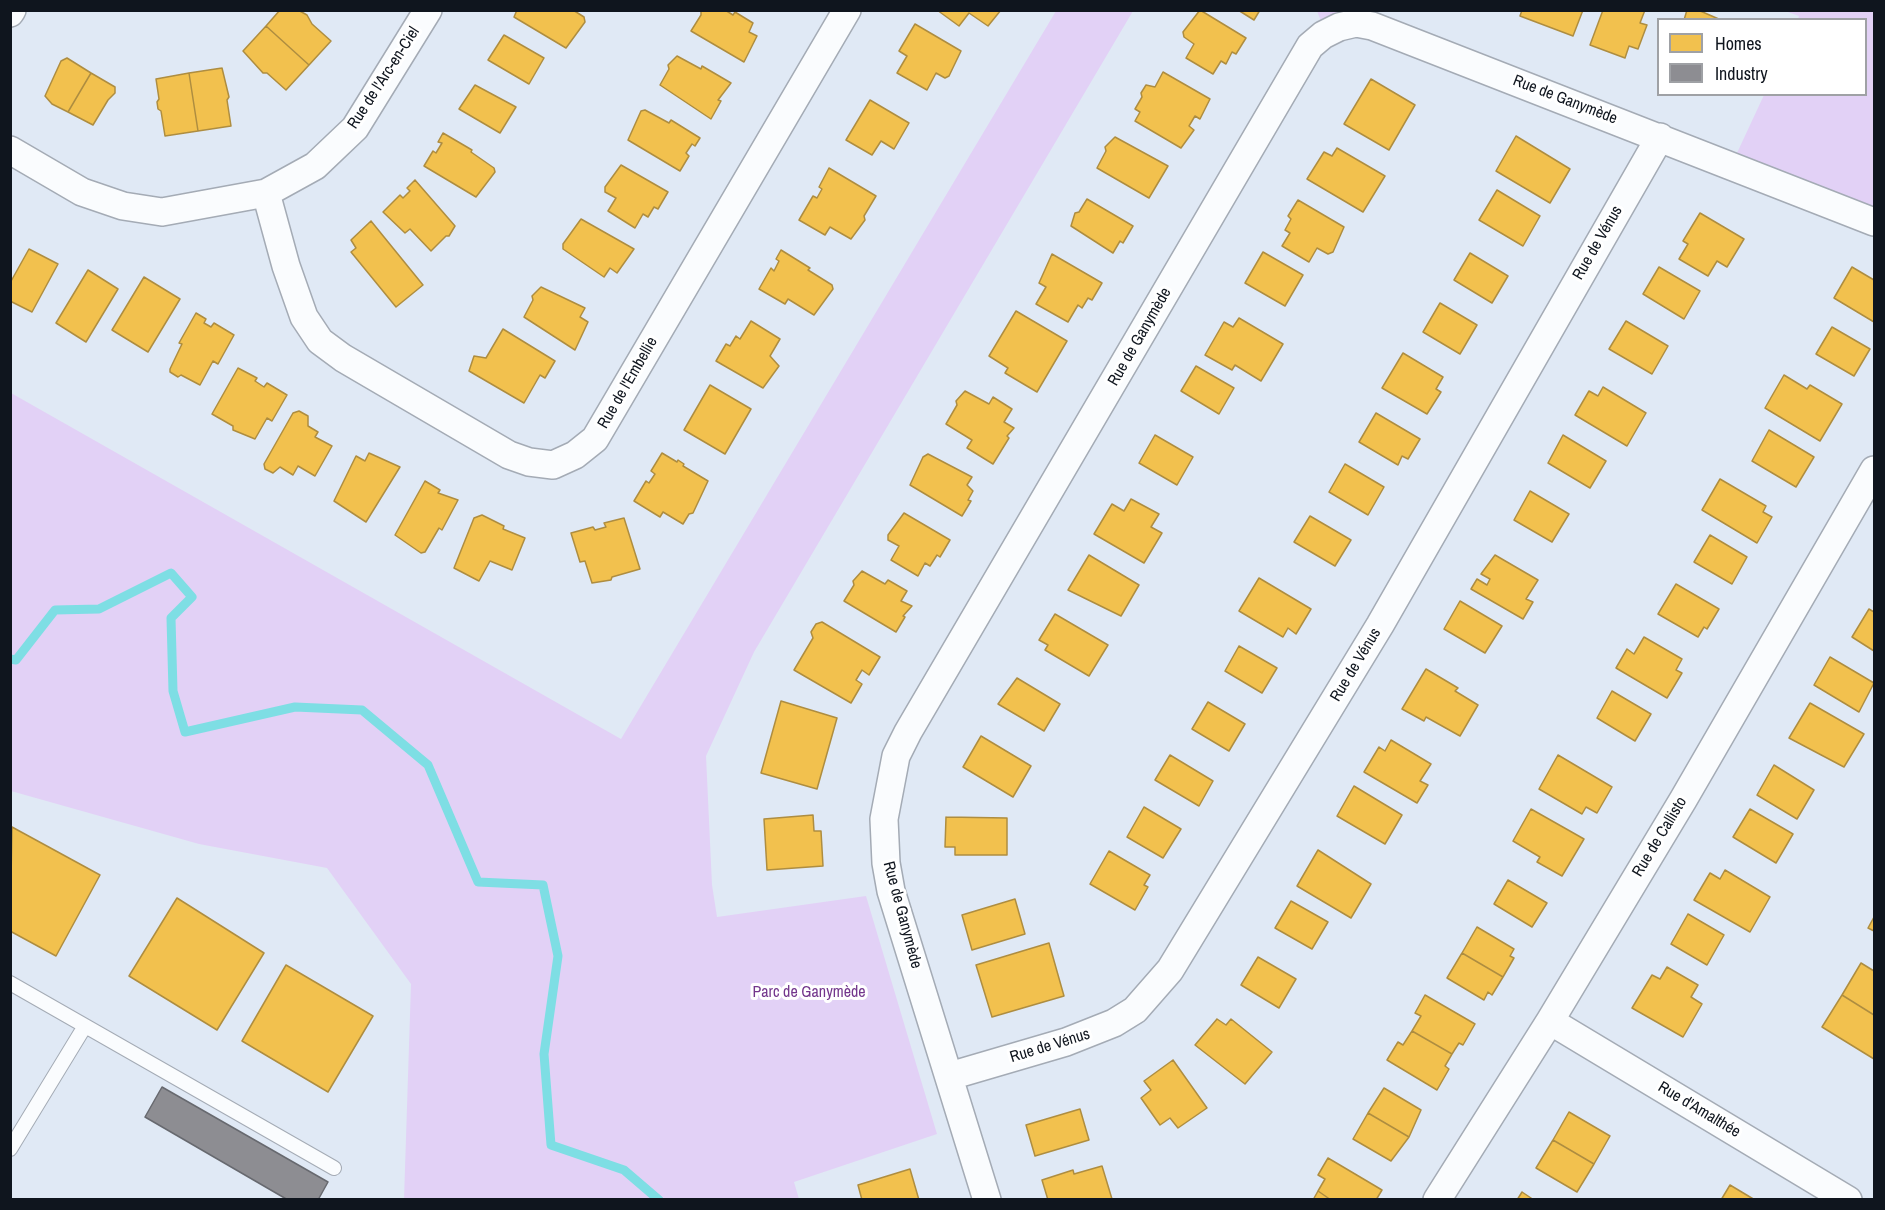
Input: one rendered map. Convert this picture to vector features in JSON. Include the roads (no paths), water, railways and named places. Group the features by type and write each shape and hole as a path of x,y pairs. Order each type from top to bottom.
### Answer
{"street":[{"name":"Rue de l'Arc-en-Ciel","path":"10,150 82,192 123,206 162,212 266,193 315,166 355,128 428,10"},
{"name":"Rue de l'Embellie","path":"266,193 286,266 304,316 320,340 344,358 509,455 530,462 553,465 574,455 595,439 847,10"},
{"name":"Rue de Ganymède","path":"987,1200 891,891 886,863 885,819 896,756 1310,46 1323,35 1339,27 1356,23 1372,26 1875,222"},
{"name":"Rue de Vénus","path":"950,1076 1066,1042 1114,1023 1135,1010 1170,970 1380,625 1660,137"},
{"name":"Rue de Callisto","path":"1437,1200 1550,1021 1683,800 1875,470"},
{"name":"Rue d'Amalthée","path":"1550,1021 1848,1200"}],"lane":[{"path":"10,984 334,1168"},
{"path":"10,1149 85,1026"}],"waterway":[{"path":"10,659 16,660 55,610 99,609 171,573 192,597 171,618 173,691 185,732 295,707 362,710 428,765 478,882 543,885 558,956 544,1054 551,1145 624,1170 659,1200"}],"park label":[{"name":"Parc de Ganymède","path":"809,993"}]}
